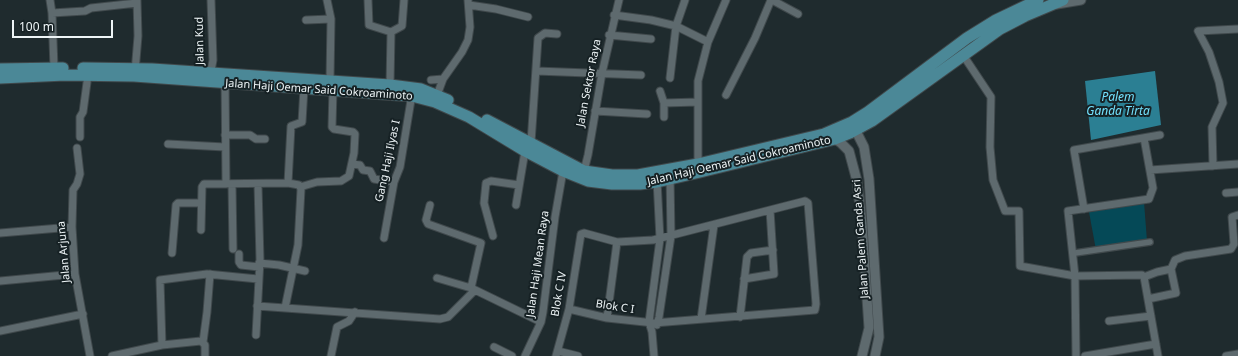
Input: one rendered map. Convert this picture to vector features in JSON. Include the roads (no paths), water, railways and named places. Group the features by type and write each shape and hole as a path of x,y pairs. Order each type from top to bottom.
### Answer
{"main road":[{"name":"Jalan Haji Oemar Said Cokroaminoto","path":"528,147 563,171 588,181 604,183 657,178 835,139 854,126 868,112 967,38 996,20 1038,0"},
{"name":"Jalan Haji Oemar Said Cokroaminoto","path":"670,175 698,164 824,134 872,120 1000,29 1058,2"},
{"name":"Jalan Haji Oemar Said Cokroaminoto","path":"0,69 54,68 135,72 412,92"},
{"name":"Jalan Haji Oemar Said Cokroaminoto","path":"0,78 88,76 135,72"},
{"name":"Jalan Haji Oemar Said Cokroaminoto","path":"265,81 304,88 331,85 390,85 436,98 469,117 528,147 584,171 612,175 657,178"}],"street":[{"path":"50,0 52,13 54,68"},
{"name":"Jalan Kud","path":"210,78 213,60 211,0"},
{"path":"300,187 317,182 344,181 349,176 352,164 355,134 353,132 334,129 332,126 330,19 328,0"},
{"path":"368,0 369,24 391,32 402,26 404,0"},
{"name":"Jalan Sektor Raya","path":"584,171 609,35 619,0"},
{"path":"670,78 676,26 685,0"},
{"path":"698,164 698,81 708,42 726,0"},
{"path":"726,95 755,38 772,0 798,14"},
{"name":"Jalan Haji Oemar Said Cokroaminoto","path":"1058,2 1081,0"},
{"path":"52,13 85,11 91,8 137,2 138,36 135,72"},
{"path":"436,98 443,79 462,52 468,40 469,2 528,17"},
{"path":"614,15 651,20 676,26 708,42"},
{"path":"306,20 330,19"},
{"path":"1213,166 1212,127 1223,103 1219,82 1209,52 1198,31 1238,29"},
{"path":"390,85 391,32"},
{"path":"516,205 528,147 538,38 545,33 557,34"},
{"path":"609,35 650,39"},
{"path":"963,55 991,97 990,147 993,180 1005,211 1019,211 1020,266 1075,276 1142,275 1144,277 1171,269"},
{"path":"536,72 641,75"},
{"path":"80,137 80,117 83,112 88,76"},
{"path":"225,79 225,147 233,249"},
{"path":"431,80 443,79"},
{"path":"288,183 290,126 302,122 304,88"},
{"path":"660,91 664,103 664,117"},
{"name":"Gang Haji Ilyas I","path":"384,238 394,182 400,168 412,92"},
{"path":"664,103 698,102"},
{"path":"595,111 647,114"},
{"name":"Jalan Palem Ganda Asri","path":"854,126 864,147 872,224 879,337 875,356"},
{"path":"225,135 250,135 256,139 265,139"},
{"path":"1084,209 1074,150 1160,135"},
{"path":"1076,356 1075,276 1068,211 1149,199 1153,188 1144,138"},
{"name":"Jalan Palem Ganda Asri","path":"835,139 845,146 853,160 862,224 869,328 862,356"},
{"path":"168,144 225,147"},
{"name":"Jalan Arjuna","path":"77,148 80,174 77,184 72,190 72,227 76,274 90,356"},
{"path":"352,164 360,165 363,170 370,172 374,179 394,182"},
{"path":"1150,170 1238,164"},
{"name":"Jalan Haji Mean Raya","path":"525,356 541,322 563,171"},
{"path":"652,332 658,322 671,236 670,175"},
{"path":"654,356 652,332 649,322 660,239 657,178"},
{"path":"493,236 484,203 486,183 491,181 519,185"},
{"path":"201,230 202,185 288,183 298,184 300,187"},
{"path":"256,335 259,265 258,184"},
{"path":"285,308 292,267 298,245 300,187"},
{"path":"1226,193 1238,192"},
{"name":"Blok C I","path":"569,309 607,318 649,322 740,317 815,310 816,304 808,203 805,201 770,210"},
{"path":"172,253 176,205 178,203 201,204"},
{"path":"257,306 440,319 448,317 473,289 481,243 428,224 426,220 430,205"},
{"path":"607,318 617,242 660,239 770,210 774,274 744,279"},
{"path":"1148,299 1176,293 1171,269 1175,260 1185,256 1231,249 1234,244 1232,217 1238,215"},
{"path":"862,224 872,224"},
{"path":"701,319 714,225"},
{"path":"0,233 72,227"},
{"name":"Blok C IV","path":"557,353 569,309 580,234 584,233 617,242"},
{"path":"1075,253 1150,242"},
{"path":"740,317 746,259 749,254 773,250"},
{"path":"239,254 241,266 259,265 292,267 305,271"},
{"path":"0,281 76,274"},
{"path":"162,345 160,281 166,278 210,274 258,279"},
{"path":"205,356 206,348 203,342 210,274"},
{"path":"1144,277 1158,356"},
{"path":"437,278 473,289 541,322"},
{"path":"331,356 337,327 349,320 355,312"},
{"path":"0,331 83,314"},
{"path":"1109,320 1151,316"},
{"path":"112,356 162,345 203,342"},
{"path":"1084,356 1156,344"},
{"path":"494,347 512,356"},
{"path":"557,353 578,356"},
{"path":"1226,356 1238,354"}],"water":[{"name":"Palem Ganda Tirta","path":"1155,71 1161,125 1091,140 1085,81"}]}
